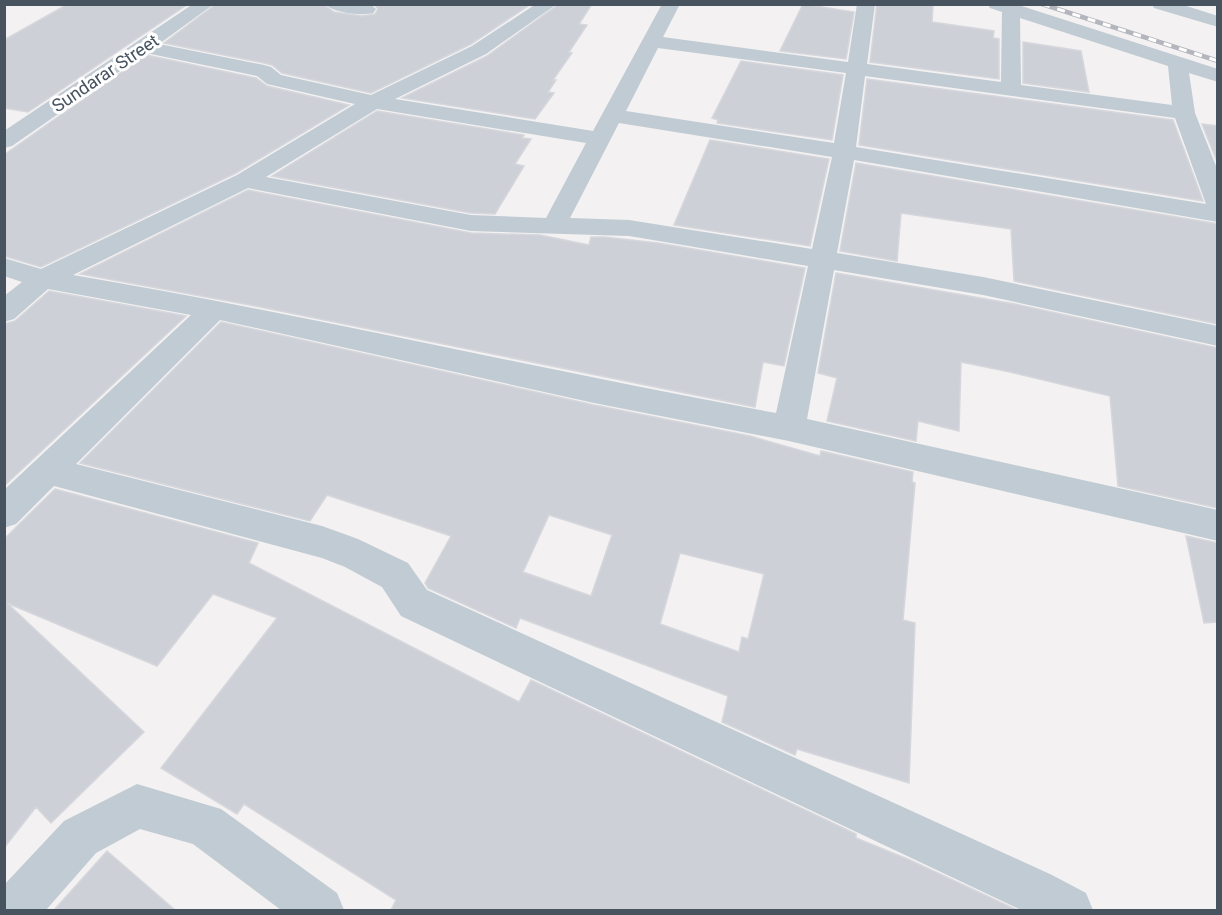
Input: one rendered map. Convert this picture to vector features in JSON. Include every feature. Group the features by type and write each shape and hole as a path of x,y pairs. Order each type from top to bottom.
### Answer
{"street":[{"name":"Sundarar Street","path":"4,141 206,4"},
{"path":"333,4 367,9"},
{"path":"4,312 43,279 245,180 373,102 479,50 549,4"},
{"path":"554,225 671,4"},
{"path":"789,428 844,152 866,4"},
{"path":"1160,4 1218,22"},
{"path":"1011,90 1003,7 1218,76"},
{"path":"651,41 1184,113"},
{"path":"143,47 264,71 274,80 373,102 600,139"},
{"path":"1177,62 1184,113 1218,204"},
{"path":"612,115 1218,214"},
{"path":"245,180 471,223 629,228 982,286 1218,336"},
{"path":"4,267 43,279 214,309 582,388 789,428 1218,526"},
{"path":"4,513 214,309"},
{"path":"47,470 322,542 358,555 395,575 414,603 1046,904"},
{"path":"14,910 80,837 137,806 205,825 320,910"}],"building":[{"path":"68,4 188,4 28,112 4,108 4,40"},
{"path":"216,4 323,4 334,12 362,16 375,14 378,9 374,4 531,4 471,44 371,93 282,73 272,65 264,63 164,43"},
{"path":"559,4 592,4 579,24 587,25 569,52 572,53 553,80 556,80 548,92 554,93 535,119 402,98 487,56"},
{"path":"803,4 854,12 846,59 780,51"},
{"path":"877,4 933,4 932,22 994,31 993,38 999,39 999,79 870,62"},
{"path":"1023,42 1081,51 1089,92 1023,83"},
{"path":"146,55 256,78 267,86 349,105 236,173 41,267 4,256 4,155"},
{"path":"741,61 843,75 832,140 717,123 718,120 712,118"},
{"path":"867,79 1173,120 1203,201 859,145"},
{"path":"377,111 524,135 522,138 531,139 515,164 524,166 495,214 471,213 272,176"},
{"path":"1202,124 1218,126 1218,164"},
{"path":"710,140 829,159 810,246 674,225"},
{"path":"856,163 1218,224 1218,324 1014,281 1011,229 901,213 897,261 840,251"},
{"path":"248,190 471,233 540,235 589,245 591,237 604,237 658,243 805,268 784,366 763,362 755,407 250,305 80,274"},
{"path":"836,273 1015,304 1218,348 1218,508 1118,486 1110,396 1010,372 961,362 959,431 918,421 916,441 827,421 837,378 818,373"},
{"path":"49,291 186,316 4,486 4,324 15,321"},
{"path":"221,322 594,405 750,436 820,456 821,451 913,472 912,482 915,483 903,620 915,623 909,783 797,749 795,755 722,722 728,696 520,618 516,628 428,588 425,583 451,536 327,495 310,521 80,463","holes":["549,515 612,535 591,596 523,572","680,553 764,574 748,639 742,637 739,652 660,624"]},
{"path":"55,489 258,543 249,563 519,702 531,680 856,834 856,838 910,860 1017,910 391,910 396,900 244,804 237,814 161,768 277,618 213,594 157,666 7,603 144,732 51,823 36,807 4,848 4,539"},
{"path":"1186,536 1218,543 1218,622 1204,623"},
{"path":"107,851 175,910 54,910"}],"railway":[{"path":"1042,4 1218,61"}]}
